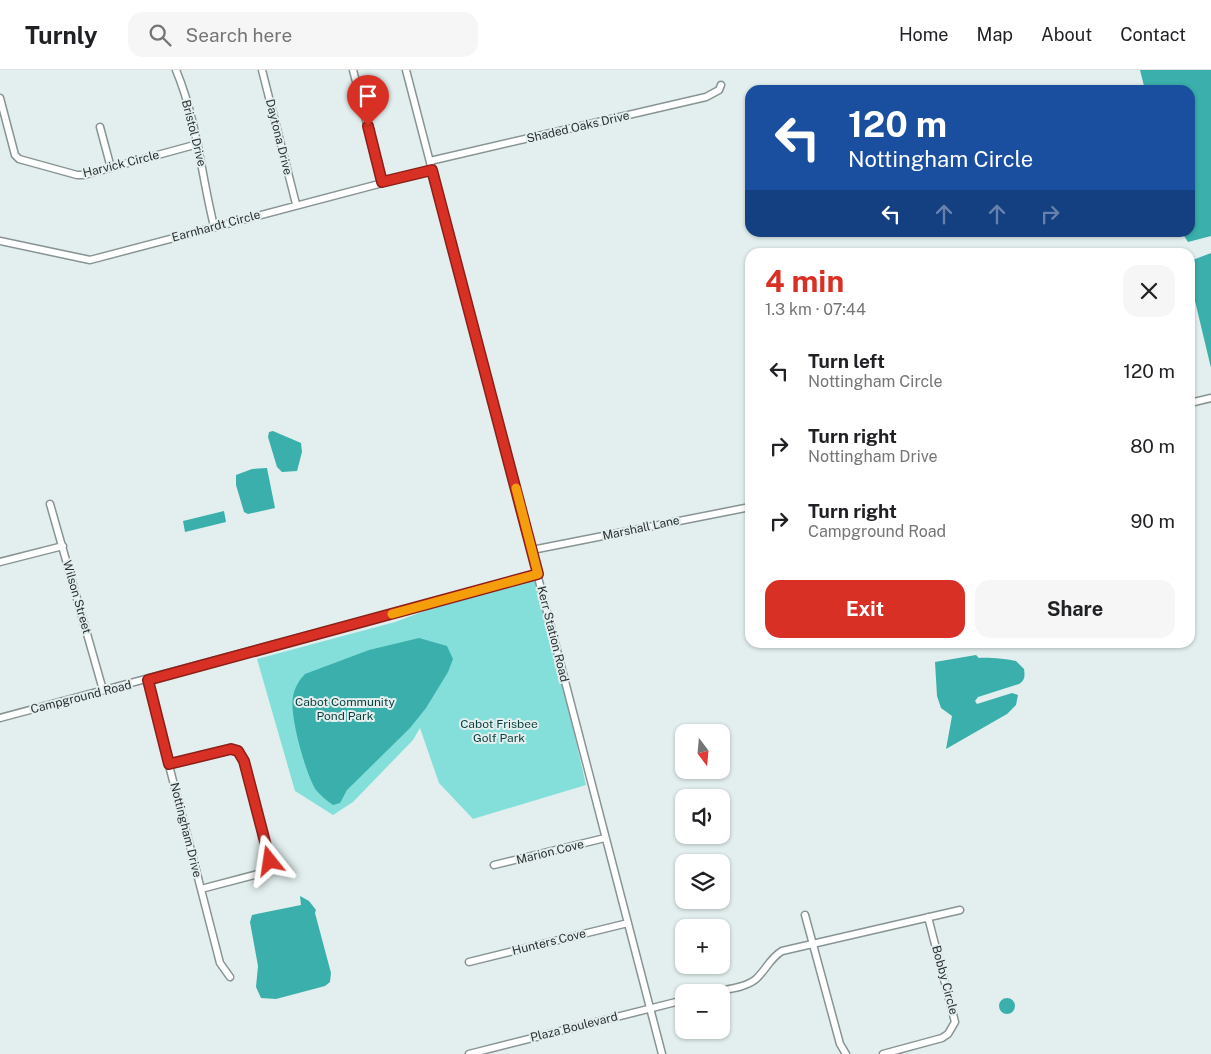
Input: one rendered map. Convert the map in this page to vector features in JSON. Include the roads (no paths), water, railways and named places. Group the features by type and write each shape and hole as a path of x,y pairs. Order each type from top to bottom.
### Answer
{"street":[{"name":"Bristol Drive","path":"176,70 198,144 204,170 203,184 214,226"},
{"name":"Daytona Drive","path":"262,70 296,204"},
{"path":"353,70 382,182"},
{"name":"Kerr Station Road","path":"406,70 662,1054"},
{"name":"Shaded Oaks Drive","path":"430,161 706,97 719,90 721,86"},
{"name":"Harvick Circle","path":"0,98 15,155 19,159 81,175 198,144"},
{"path":"100,127 111,168"},
{"name":"Earnhardt Circle","path":"0,241 90,260 296,204 432,170"},
{"path":"1195,402 1211,398"},
{"name":"Wilson Street","path":"50,504 103,690"},
{"name":"Marshall Lane","path":"532,550 745,508"},
{"path":"0,562 63,546"},
{"name":"Campground Road","path":"0,718 103,690 148,680 538,574"},
{"name":"Nottingham Drive","path":"148,680 220,963 230,977"},
{"path":"169,764 231,749 238,751 244,761 270,861 268,869 258,874 201,889"},
{"name":"Marion Cove","path":"494,865 605,838"},
{"path":"730,988 751,983 774,956 782,951 960,910"},
{"path":"805,915 840,1044 846,1054"},
{"name":"Bobby Circle","path":"883,1054 942,1038 948,1034 955,1022 928,917"},
{"name":"Hunters Cove","path":"469,962 628,923"},
{"name":"Plaza Boulevard","path":"469,1054 675,1002"}],"park label":[{"name":"Cabot Community Pond Park","path":"345,709"},
{"name":"Cabot Frisbee Golf Park","path":"499,731"}]}
